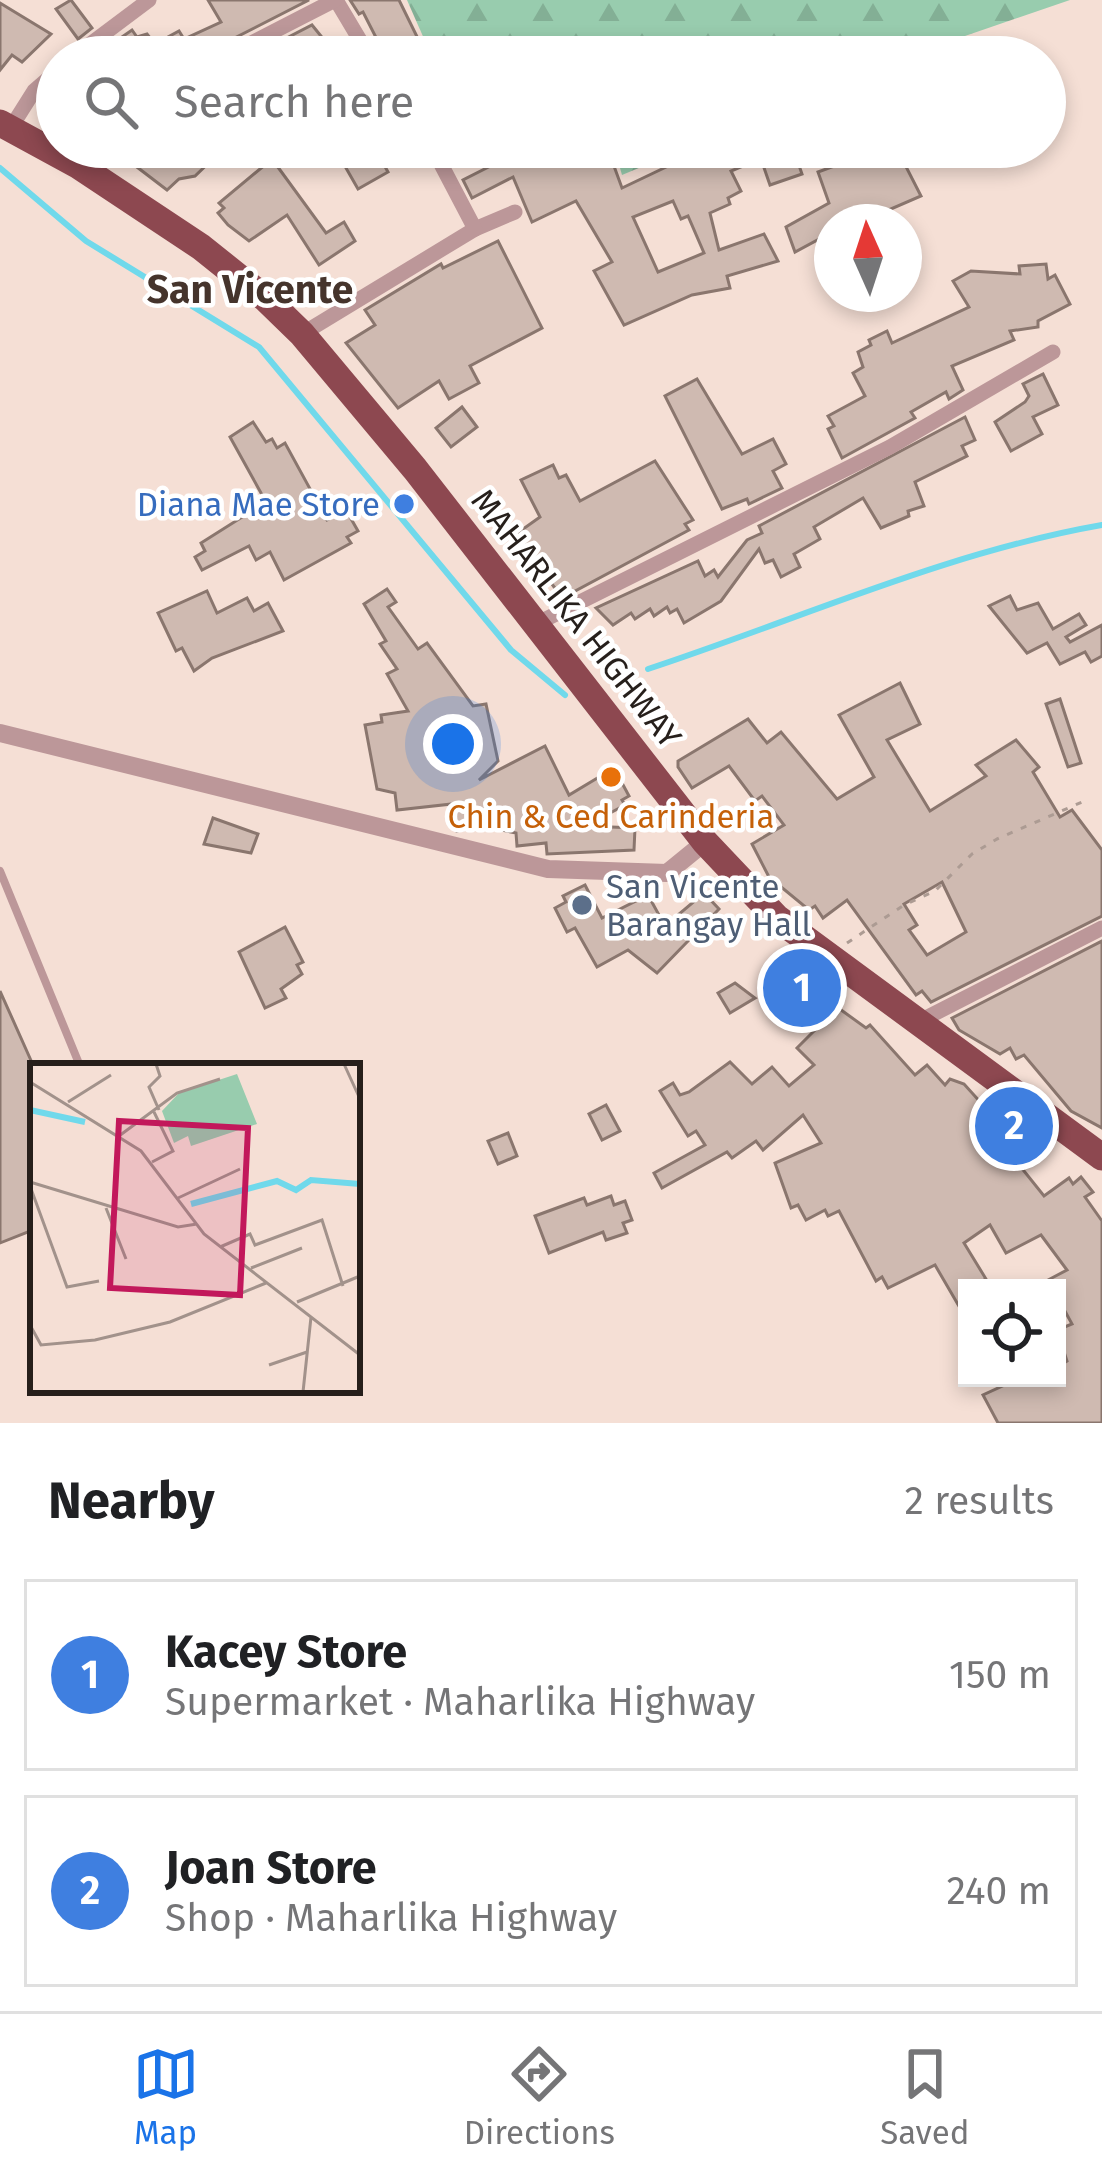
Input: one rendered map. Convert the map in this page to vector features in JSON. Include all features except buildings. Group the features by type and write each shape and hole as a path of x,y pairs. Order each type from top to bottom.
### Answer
{"highway":[{"name":"MAHARLIKA HIGHWAY","path":"5,126 36,138"},
{"name":"MAHARLIKA HIGHWAY","path":"102,168 218,259 302,334 705,842 777,918 915,1024 1102,1156"}],"street":[{"path":"101,36 149,0"},
{"path":"265,36 336,0 357,36"},
{"path":"5,126 36,89"},
{"path":"443,168 475,230"},
{"path":"302,334 475,230 515,212"},
{"path":"536,624 890,446 1054,352"},
{"path":"0,733 548,869 667,873 705,842"},
{"path":"915,1024 1102,928"}],"lane":[{"path":"0,871 79,1063"}],"path":[{"path":"828,959 862,929 935,891 971,854 1089,799"}],"green space":[{"path":"407,0 1070,0 965,36 423,36"}],"waterway":[{"path":"0,168 86,241 259,347 511,650 565,695"},
{"path":"648,669 930,570 1102,525"}],"place":[{"name":"Diana Mae Store","path":"404,504"},
{"name":"Chin & Ced Carinderia","path":"611,777"},
{"name":"San Vicente Barangay Hall","path":"582,905"},
{"name":"Kacey Store","path":"802,988"},
{"name":"Joan Store","path":"1014,1126"}],"district":[{"name":"San Vicente","path":"250,289"}]}
